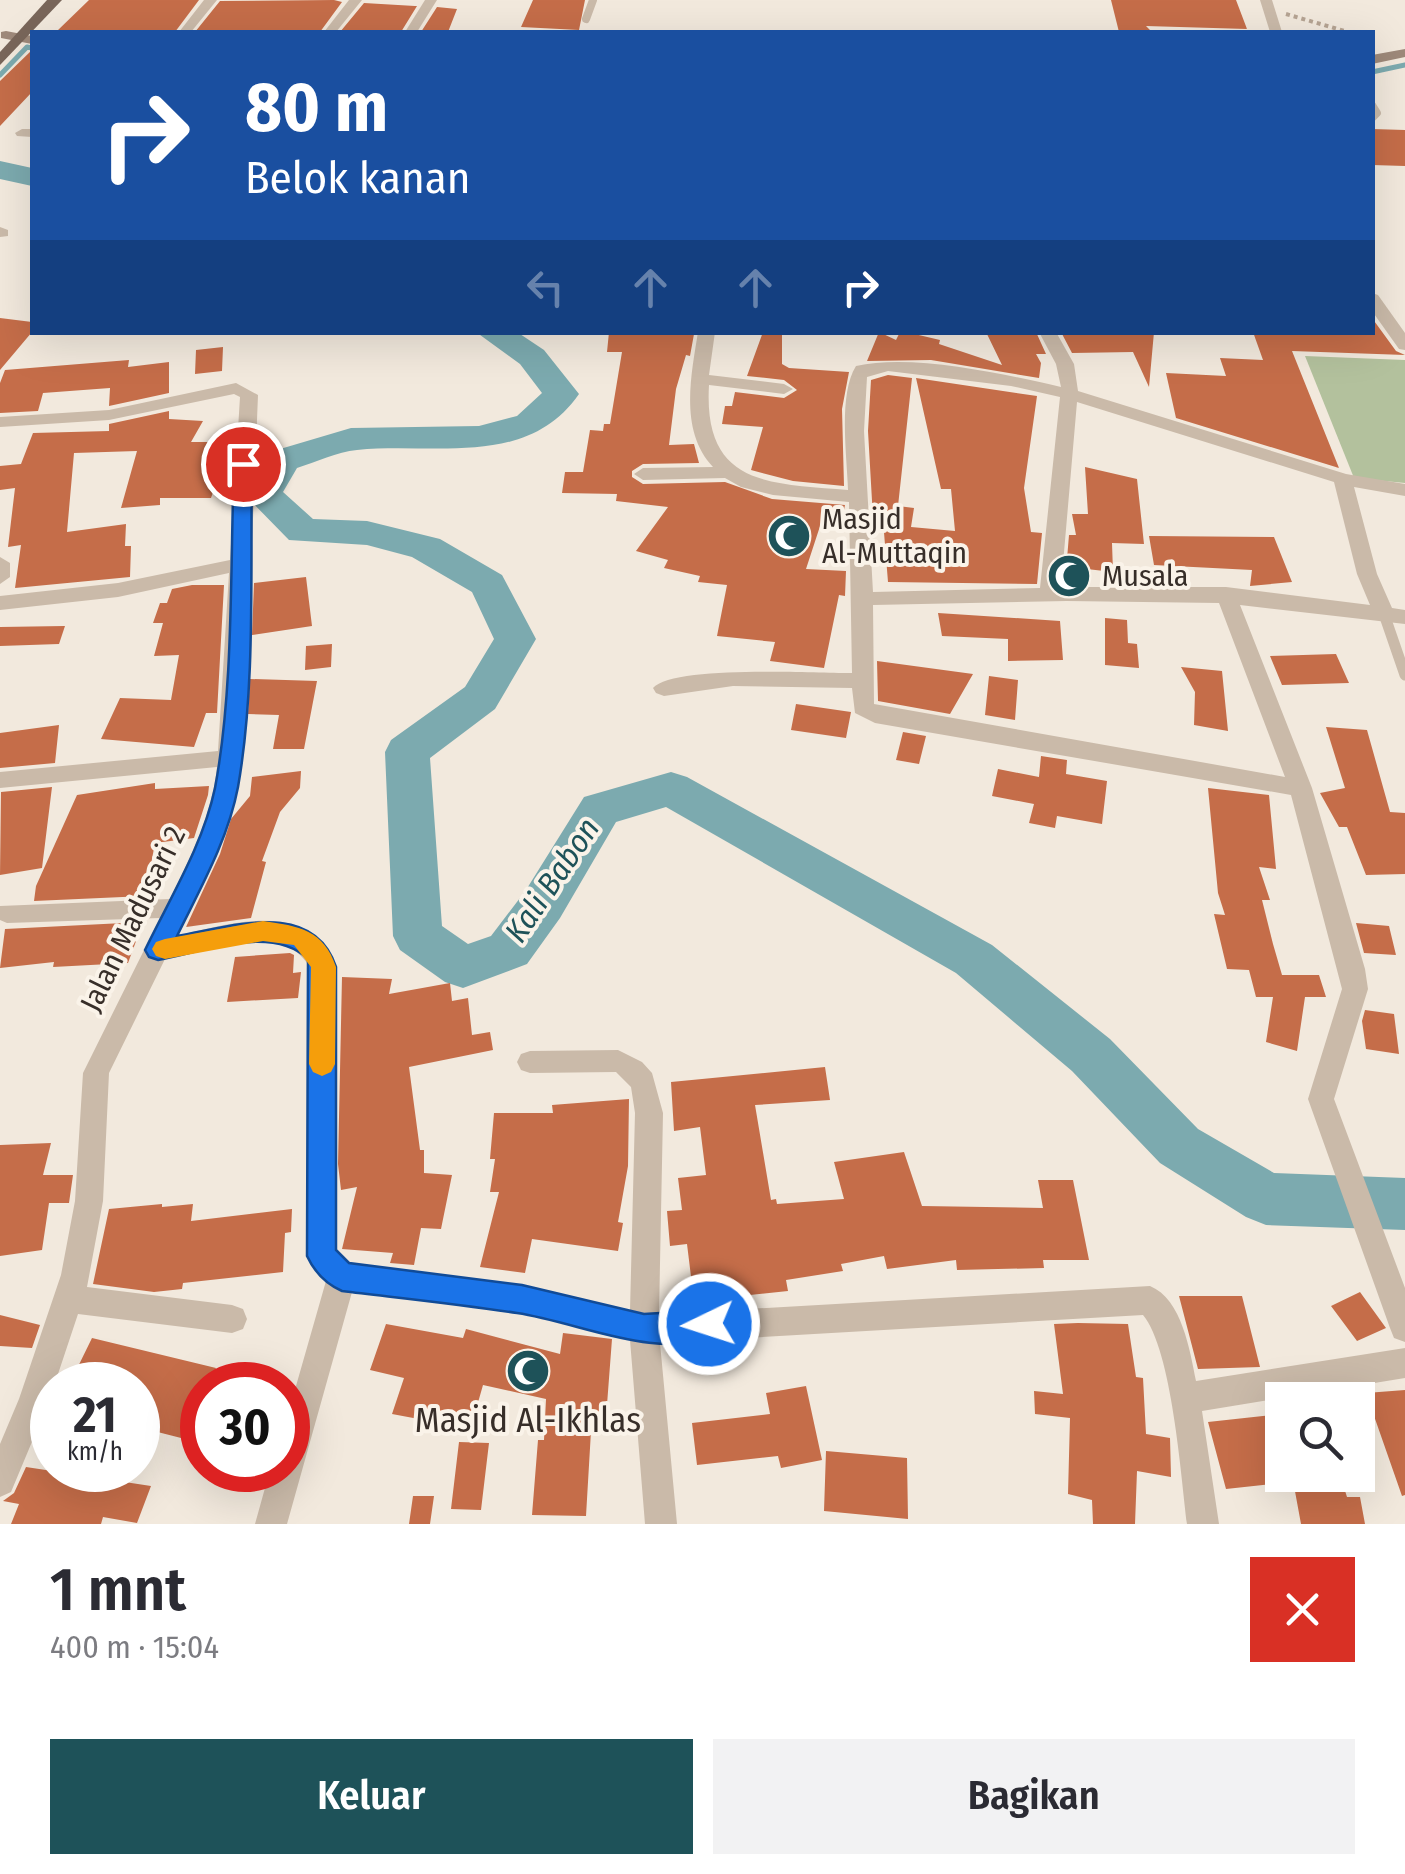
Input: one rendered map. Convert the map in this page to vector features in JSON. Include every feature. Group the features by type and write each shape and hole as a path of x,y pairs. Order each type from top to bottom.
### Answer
{"main road":[{"path":"0,61 37,0"},
{"path":"15,39 55,0"},
{"path":"1375,59 1405,53"}],"street":[{"path":"187,30 211,0"},
{"path":"332,30 356,0"},
{"path":"413,30 432,0"},
{"path":"1267,5 1275,30"},
{"path":"1375,302 1405,345"},
{"path":"706,335 699,379 701,436 730,472 756,486 857,497"},
{"path":"1048,335 1065,364 1068,394 1050,594"},
{"path":"1301,788 875,715 864,708 864,599 855,431 862,370 888,366 1011,382 1068,394 1344,479 1405,490"},
{"path":"699,379 784,389"},
{"name":"Jalan Madusari 2","path":"0,1482 34,1401 69,1299 89,1201 96,1073 158,950 218,817 230,758 249,395 240,389 226,390 110,415 1,425"},
{"path":"643,474 730,472"},
{"path":"1344,479 1367,574 1394,616"},
{"path":"0,563 0,577"},
{"path":"0,603 118,590 240,564"},
{"path":"864,599 1226,594 1394,616"},
{"path":"1226,594 1301,788 1355,989 1321,1099 1401,1318"},
{"path":"664,688 745,678 862,681"},
{"path":"0,780 230,758"},
{"path":"6,913 178,908"},
{"path":"158,950 263,931 301,936 319,954 324,967 320,1236 322,1256 342,1276 522,1299 644,1329 1139,1299 1158,1304 1186,1398 1203,1524"},
{"path":"530,1062 618,1061 631,1066 645,1085 649,1113 644,1329 661,1524"},
{"path":"310,1388 342,1276"},
{"path":"69,1299 232,1319"},
{"path":"1186,1398 1405,1362"},
{"path":"271,1524 280,1492"}],"lane":[{"path":"586,18 593,0"},
{"path":"1394,616 1405,675"}],"path":[{"path":"1267,5 1342,30"}],"green space":[{"path":"1305,356 1405,360 1405,483 1354,478"}],"building":[{"path":"89,0 199,0 176,30 58,30"},
{"path":"533,0 585,0 579,30 521,27"},
{"path":"1111,0 1236,0 1247,29 1146,26 1150,30 1118,30"},
{"path":"220,1 342,2 321,30 197,30"},
{"path":"364,3 417,6 402,30 342,30"},
{"path":"437,7 457,9 449,30 422,30"},
{"path":"30,52 30,94 0,126 0,81"},
{"path":"1375,129 1405,130 1405,166 1375,165"},
{"path":"0,318 30,322 30,334 0,370"},
{"path":"1375,322 1396,351 1405,355 1292,351 1339,468 1176,418 1166,373 1226,376 1220,358 1263,360 1254,335 1375,335"},
{"path":"609,335 694,335 676,389 669,445 694,444 699,463 643,464 632,471 632,477 643,484 725,482 772,499 845,505 842,519 823,517 806,569 846,571 845,596 839,595 824,668 770,661 775,642 717,636 727,585 698,582 700,576 664,568 668,560 636,551 668,507 616,501 617,494 562,493 565,472 583,472 590,430 603,431 604,424 610,424 622,352 607,352"},
{"path":"762,335 782,335 782,364 789,368 849,372 842,409 844,486 793,481 751,470 763,427 722,424 725,406 732,406 735,392 784,398 797,390 784,380 747,376"},
{"path":"878,335 896,340 898,335 919,335 940,340 939,344 1002,365 987,335 1037,335 1046,354 1036,354 1041,363 1039,378 931,360 867,361"},
{"path":"1063,335 1154,335 1149,387 1133,352 1072,353"},
{"path":"223,347 222,371 195,374 196,350"},
{"path":"129,360 128,367 169,362 169,393 109,406 110,388 43,393 38,411 0,413 0,383 5,370"},
{"path":"888,375 912,378 898,506 914,508 911,527 955,531 951,489 941,489 916,378 1037,396 1024,488 1031,532 1042,533 1037,584 888,582 883,520 873,518 868,431 871,380"},
{"path":"169,411 169,419 203,421 191,442 230,442 211,498 160,498 160,505 121,508 137,451 74,453 67,532 126,524 125,546 131,546 130,577 15,588 21,545 8,547 15,488 0,490 0,466 21,464 33,433 109,431 109,424"},
{"path":"1085,467 1137,479 1144,544 1112,543 1113,572 1078,568 1081,583 1065,583 1069,535 1076,535 1072,514 1088,514"},
{"path":"1149,536 1274,537 1292,582 1250,586 1252,570 1154,565"},
{"path":"306,577 312,626 252,635 254,583"},
{"path":"224,585 217,713 206,713 194,747 101,739 120,698 171,700 179,655 154,656 163,623 153,623 160,603 167,603 172,589"},
{"path":"938,613 1060,621 1063,660 1008,661 1008,639 942,636"},
{"path":"1105,618 1127,620 1128,643 1137,644 1139,668 1105,665"},
{"path":"65,626 59,644 0,646 0,627"},
{"path":"332,644 331,667 305,670 306,646"},
{"path":"1336,654 1349,683 1282,685 1270,656"},
{"path":"877,661 973,674 950,714 878,701"},
{"path":"1181,667 1222,671 1228,731 1194,725 1195,692"},
{"path":"989,676 1018,680 1015,720 985,715"},
{"path":"250,679 317,681 304,749 273,749 279,715 248,714"},
{"path":"796,704 851,712 846,738 791,730"},
{"path":"59,725 55,763 0,768 0,733"},
{"path":"1326,727 1367,730 1390,812 1405,813 1405,874 1366,875 1347,827 1339,827 1320,793 1345,788"},
{"path":"903,732 926,736 919,764 896,760"},
{"path":"1041,756 1067,760 1066,774 1107,781 1102,824 1057,816 1055,828 1029,823 1034,804 992,796 998,769 1039,777"},
{"path":"301,771 300,788 280,812 262,861 266,862 251,918 186,927 220,854 231,819 250,796 252,777"},
{"path":"155,783 155,789 209,786 194,838 155,843 145,896 34,901 36,886 77,795"},
{"path":"52,787 42,868 0,875 1,792"},
{"path":"1208,788 1269,795 1276,869 1259,867 1270,900 1262,900 1273,944 1282,975 1319,975 1326,997 1305,997 1297,1051 1266,1042 1273,997 1256,997 1249,970 1227,969 1214,914 1225,915 1218,893"},
{"path":"143,922 128,963 53,967 54,962 0,968 5,929"},
{"path":"1356,923 1389,926 1396,955 1364,953"},
{"path":"294,955 293,973 301,972 298,998 227,1002 235,957"},
{"path":"342,977 392,979 389,994 450,983 452,1001 468,998 472,1035 490,1032 493,1050 409,1067 420,1150 424,1150 424,1173 452,1175 441,1229 421,1228 414,1265 390,1263 393,1253 342,1249 357,1187 341,1190 338,1164"},
{"path":"1365,1010 1394,1014 1399,1054 1366,1049 1362,1021"},
{"path":"825,1067 830,1100 755,1105 771,1200 776,1199 777,1204 844,1199 834,1162 904,1152 922,1206 1043,1208 1038,1180 1073,1180 1089,1260 1043,1260 1044,1268 957,1270 956,1260 887,1269 884,1256 841,1264 843,1271 786,1280 788,1291 694,1301 687,1244 670,1246 667,1211 682,1210 678,1178 706,1175 700,1127 674,1131 671,1082"},
{"path":"629,1099 628,1166 618,1222 623,1223 618,1251 532,1239 525,1273 480,1267 499,1192 490,1192 495,1159 490,1159 494,1113 553,1113 552,1105"},
{"path":"51,1143 43,1175 73,1175 69,1203 49,1203 42,1250 0,1256 0,1145"},
{"path":"193,1204 191,1221 292,1209 291,1232 285,1233 283,1272 183,1283 182,1289 154,1292 93,1284 109,1209"},
{"path":"1360,1292 1386,1328 1357,1341 1331,1306"},
{"path":"1179,1296 1242,1296 1260,1367 1198,1369"},
{"path":"0,1315 40,1325 32,1348 0,1346"},
{"path":"386,1324 463,1338 466,1329 560,1354 563,1333 612,1339 605,1431 591,1431 586,1516 532,1515 538,1440 544,1440 546,1399 483,1385 473,1420 427,1410 424,1420 392,1414 404,1378 370,1370"},
{"path":"1054,1324 1128,1324 1136,1377 1143,1378 1146,1434 1170,1438 1171,1477 1137,1471 1135,1524 1093,1524 1092,1500 1068,1494 1070,1418 1035,1414 1034,1391 1063,1394"},
{"path":"92,1338 191,1362 180,1362 180,1438 160,1433 160,1362 80,1362"},
{"path":"806,1386 822,1460 781,1468 778,1456 697,1465 692,1423 770,1414 766,1393"},
{"path":"1405,1390 1402,1496 1375,1419 1375,1392"},
{"path":"1265,1416 1265,1485 1226,1489 1208,1422"},
{"path":"459,1442 489,1443 481,1510 451,1509"},
{"path":"826,1451 907,1458 908,1519 824,1511"},
{"path":"26,1467 30,1468 30,1492 149,1492 137,1523 103,1517 101,1524 11,1524 19,1504 3,1501 14,1493"},
{"path":"1295,1492 1345,1492 1347,1497 1360,1497 1365,1524 1301,1524"},
{"path":"413,1496 434,1496 430,1524 409,1524"}],"waterway":[{"path":"0,75 30,48"},
{"path":"1375,71 1405,65"},
{"name":"Kali Babon","path":"0,170 30,177"},
{"name":"Kali Babon","path":"498,335 532,357 561,394 530,424 479,437 351,439 283,460 263,494 303,531 367,533 426,548 488,584 515,639 480,698 407,752 418,936 463,967 509,950 543,904 600,809 671,789 974,959 1091,1055 1179,1146 1266,1199 1405,1204"}],"slow traffic":[{"path":"165,949 263,931 301,936 312,944 324,967 322,1064"}],"place":[{"name":"Masjid Al-Muttaqin","path":"789,536"},
{"name":"Musala","path":"1069,576"},
{"name":"Masjid Al-Ikhlas","path":"528,1371"}],"route":[{"path":"243,464 236,691 226,789 205,852 158,950 263,931 301,936 319,954 324,967 322,1256 342,1276 522,1299 644,1329 709,1324"}]}
